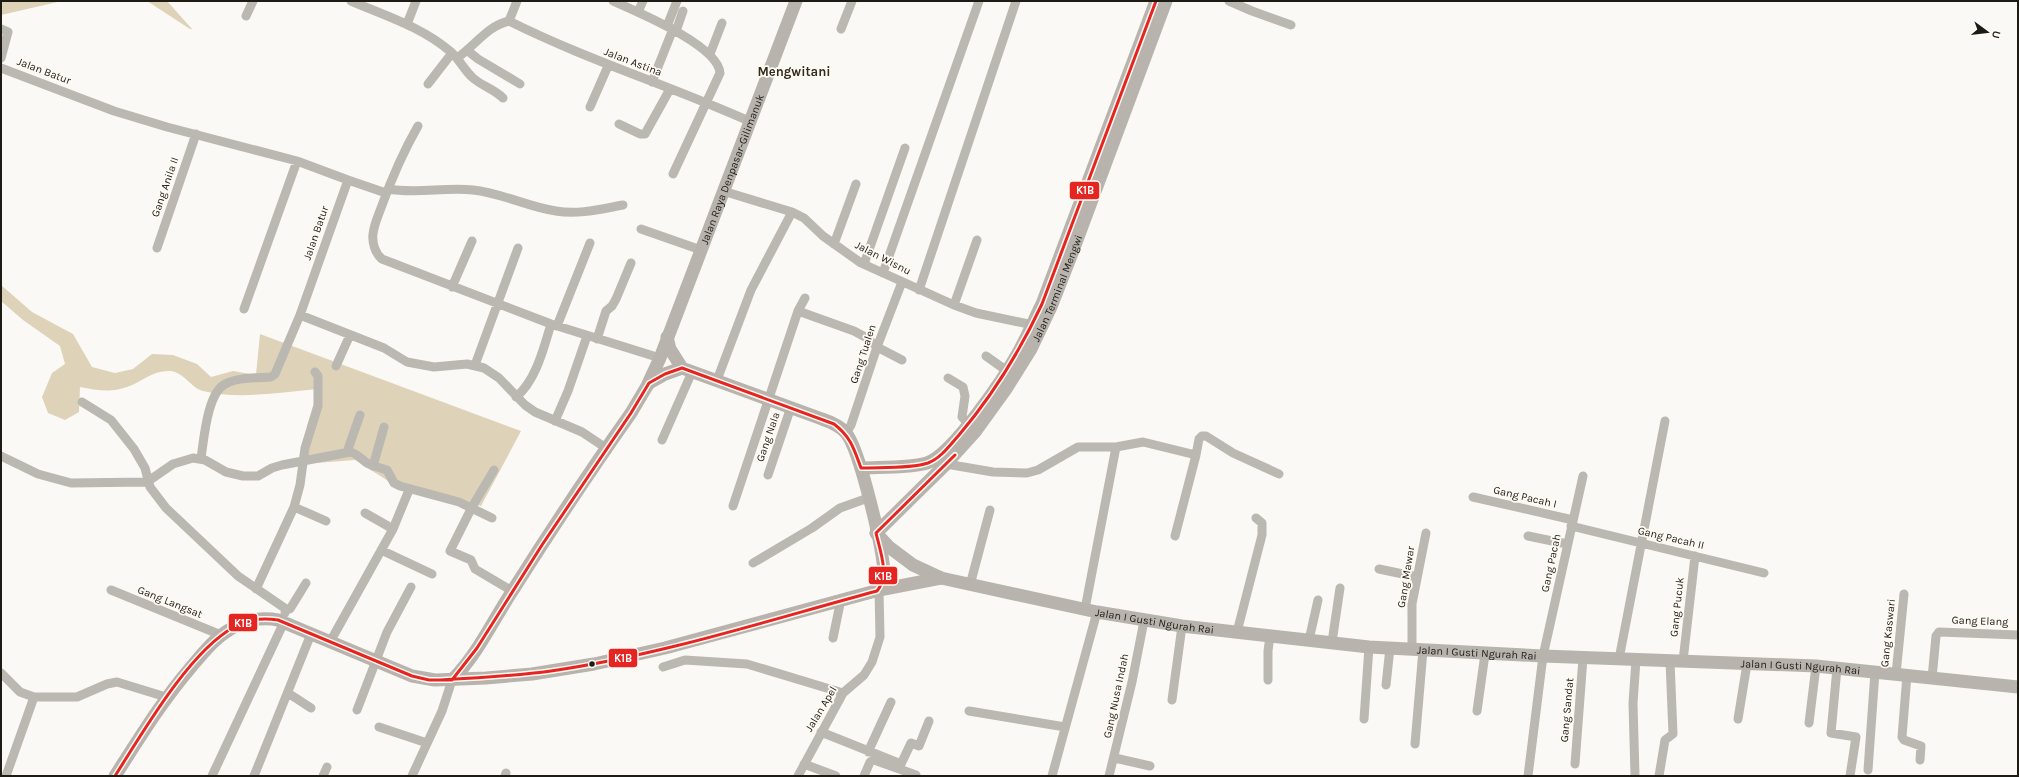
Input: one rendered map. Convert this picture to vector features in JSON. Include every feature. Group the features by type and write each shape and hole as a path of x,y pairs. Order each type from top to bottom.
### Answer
{"highway":[{"name":"Jalan Raya Denpasar-Gilimanuk","path":"452,680 467,664 478,648 512,591 606,448 631,413 649,382 660,358 796,1"},
{"name":"Jalan Terminal Mengwi","path":"876,533 946,464 972,428 1014,376 1031,349 1037,325 1062,253 1156,1"},
{"name":"Jalan Terminal Mengwi","path":"860,468 927,463 946,450 972,428 1037,325 1082,228 1166,1"},
{"path":"667,337 670,349 687,370 719,384 768,398 834,424 846,433 854,448 876,533 884,577 879,590"},
{"path":"649,382 665,374 687,370"},
{"path":"876,533 889,547 913,566 941,578"},
{"path":"116,776 166,697 221,635 239,624 253,620 272,619 283,622 416,677 434,680 486,678 532,674 594,664 665,648 841,599 941,578"},
{"name":"Jalan I Gusti Ngurah Rai","path":"941,578 1144,620 1182,626 1369,647 1485,654 1816,666 2018,687"},
{"path":"478,648 475,656 475,665 479,673 486,678"}],"street":[{"path":"246,16 253,1"},
{"path":"351,1 407,24 432,38 454,55 473,78 497,92 503,98"},
{"path":"407,24 416,1"},
{"path":"428,84 454,55 468,51 490,29 499,23 509,21 517,1"},
{"path":"613,1 672,28 710,54 720,67 720,73 673,174"},
{"path":"638,12 643,1"},
{"path":"652,82 672,28 678,1"},
{"path":"841,29 852,1"},
{"path":"884,273 979,1"},
{"path":"919,290 1016,1"},
{"path":"1229,1 1291,25"},
{"path":"672,28 683,11"},
{"name":"Jalan Astina","path":"509,21 608,66 707,102 751,122"},
{"path":"710,54 722,23"},
{"path":"1,29 8,32 1,58"},
{"path":"468,51 478,59 520,84"},
{"path":"590,107 608,66"},
{"name":"Jalan Batur","path":"1,68 101,106 196,134 297,161 348,180 300,315 275,374 271,377 224,384 215,395 210,407 201,458"},
{"path":"619,124 640,134 645,134 670,89"},
{"path":"418,126 387,191 373,235 375,248 378,255 390,263 554,325 660,358"},
{"name":"Gang Anila II","path":"157,248 196,134"},
{"path":"864,264 905,148"},
{"path":"244,309 297,161"},
{"path":"348,180 387,191 458,188 475,190 556,211 574,212 623,205"},
{"path":"834,244 856,184"},
{"name":"Jalan Wisnu","path":"724,191 792,212 804,218 834,244 864,264 954,305 976,313 1037,325"},
{"path":"719,384 751,290 792,212"},
{"path":"641,229 701,250"},
{"path":"954,305 977,240"},
{"path":"452,287 472,241"},
{"path":"516,397 524,391 530,380 590,243"},
{"path":"475,365 496,303 518,248"},
{"path":"597,339 606,310 612,306 616,299 631,263"},
{"name":"Gang Tualen","path":"846,433 854,419 877,347 902,282"},
{"path":"734,506 768,398 798,311 805,298"},
{"path":"798,311 854,331 867,338 877,347 902,360"},
{"path":"300,315 384,348 401,360 434,367 467,364 475,365 492,373 516,397 535,412 582,432 606,448"},
{"path":"336,366 350,335"},
{"path":"555,421 568,391 587,336"},
{"path":"986,356 1007,371"},
{"path":"662,440 687,370"},
{"path":"256,589 294,507 308,437 318,406 318,376 315,372"},
{"path":"948,378 962,387 965,391 962,417 972,428"},
{"path":"82,402 101,412 111,420 141,459 147,482 166,508 220,561 256,589 286,609 290,609 294,605 306,583"},
{"name":"Gang Nala","path":"768,475 791,407"},
{"path":"347,452 360,415"},
{"path":"1618,659 1665,421"},
{"path":"373,466 384,427"},
{"path":"1175,536 1199,439 1202,436 1206,436 1233,454 1279,474"},
{"path":"946,464 993,472 1027,473 1038,470 1078,446 1116,447 1143,442 1196,455"},
{"path":"1052,776 1066,727 1091,610 1116,447"},
{"path":"1,456 38,474 62,481 147,482 177,462 193,458 201,458 234,475 258,476 272,468 304,460 350,452 359,455 365,462 373,466 387,470 394,483 409,490 424,491 472,507 492,518"},
{"path":"494,470 472,507 450,551 471,560 475,569 512,591"},
{"name":"Gang Pacah","path":"1528,776 1543,656 1583,476"},
{"path":"330,642 393,529 409,490"},
{"name":"Gang Pacah I","path":"1473,497 1572,523"},
{"path":"754,563 819,524 840,508 868,498"},
{"path":"294,507 326,521"},
{"path":"970,585 990,510"},
{"path":"365,513 393,529"},
{"path":"1237,632 1262,535 1262,523 1256,518"},
{"name":"Gang Pacah II","path":"1572,523 1641,543 1764,574"},
{"name":"Gang Mawar","path":"1415,744 1417,649 1412,604 1426,533"},
{"path":"1528,536 1567,544"},
{"path":"381,550 432,574"},
{"name":"Gang Pucuk","path":"1683,661 1695,556"},
{"path":"1379,569 1417,577"},
{"path":"357,710 386,632 411,587"},
{"path":"1332,642 1340,588"},
{"name":"Gang Langsat","path":"111,590 221,635"},
{"name":"Jalan Apel","path":"798,776 842,693 864,675 874,658 880,636 879,590"},
{"name":"Gang Kaswari","path":"1904,594 1902,737 1904,740 1921,746 1920,760"},
{"path":"833,638 841,599"},
{"path":"1309,640 1318,600"},
{"path":"212,776 283,622 286,609"},
{"name":"Gang Nusa Indah","path":"1109,776 1115,758 1144,620"},
{"path":"1172,700 1182,626"},
{"name":"Gang Elang","path":"1932,678 1936,636 1939,632 2018,635"},
{"path":"254,776 311,634"},
{"path":"1268,680 1268,651 1270,636"},
{"path":"1364,720 1369,647"},
{"path":"1386,685 1390,648"},
{"path":"1477,711 1485,654"},
{"name":"Gang Sandat","path":"1575,764 1583,658"},
{"path":"663,667 685,660 747,664 842,693"},
{"path":"1635,776 1633,703 1636,660"},
{"path":"1659,776 1665,740 1673,734 1670,661"},
{"path":"1738,719 1747,664"},
{"path":"1809,723 1816,666"},
{"path":"1837,668 1831,733 1856,737 1850,776"},
{"path":"1868,770 1875,672"},
{"path":"1,673 20,692 34,697 78,697 106,684 116,682 166,697"},
{"path":"412,776 444,705 452,680"},
{"path":"288,693 311,708"},
{"path":"6,776 34,697"},
{"path":"868,752 891,702"},
{"path":"969,711 1066,727"},
{"path":"821,732 901,764 911,743 918,746 929,722"},
{"path":"379,727 427,743"},
{"path":"1115,758 1150,766"},
{"path":"864,776 870,762 874,760 916,775"},
{"path":"804,764 836,776"},
{"path":"323,776 326,767"}],"shaded area":[{"path":"1,1 62,1 1,15"},
{"path":"147,1 167,1 192,29 190,29"},
{"path":"1,285 32,312 73,334 92,367 115,373 133,369 152,354 173,355 197,364 211,377 233,371 256,375 260,334 521,431 481,506 393,484 355,460 303,464 307,426 318,389 246,395 217,394 203,391 195,387 175,372 164,371 153,374 121,389 104,390 80,387 79,412 65,420 48,413 42,397 52,373 65,364 60,346 23,320 1,301"}],"transit line":[{"name":"K1B","path":"115,776 153,716 184,674 200,655 217,639 244,622 261,619 278,620 412,676 429,680 452,680 477,648 542,545 631,413 649,383 665,374 682,368 834,424 848,439 854,449 861,468 913,466 933,461 945,451 983,404 1015,356 1042,304 1156,1"},
{"name":"K1B","path":"440,680 537,673 634,656 715,636 877,591 883,578 883,563 876,533 955,455"}],"district":[{"name":"Mengwitani","path":"794,71"}]}
